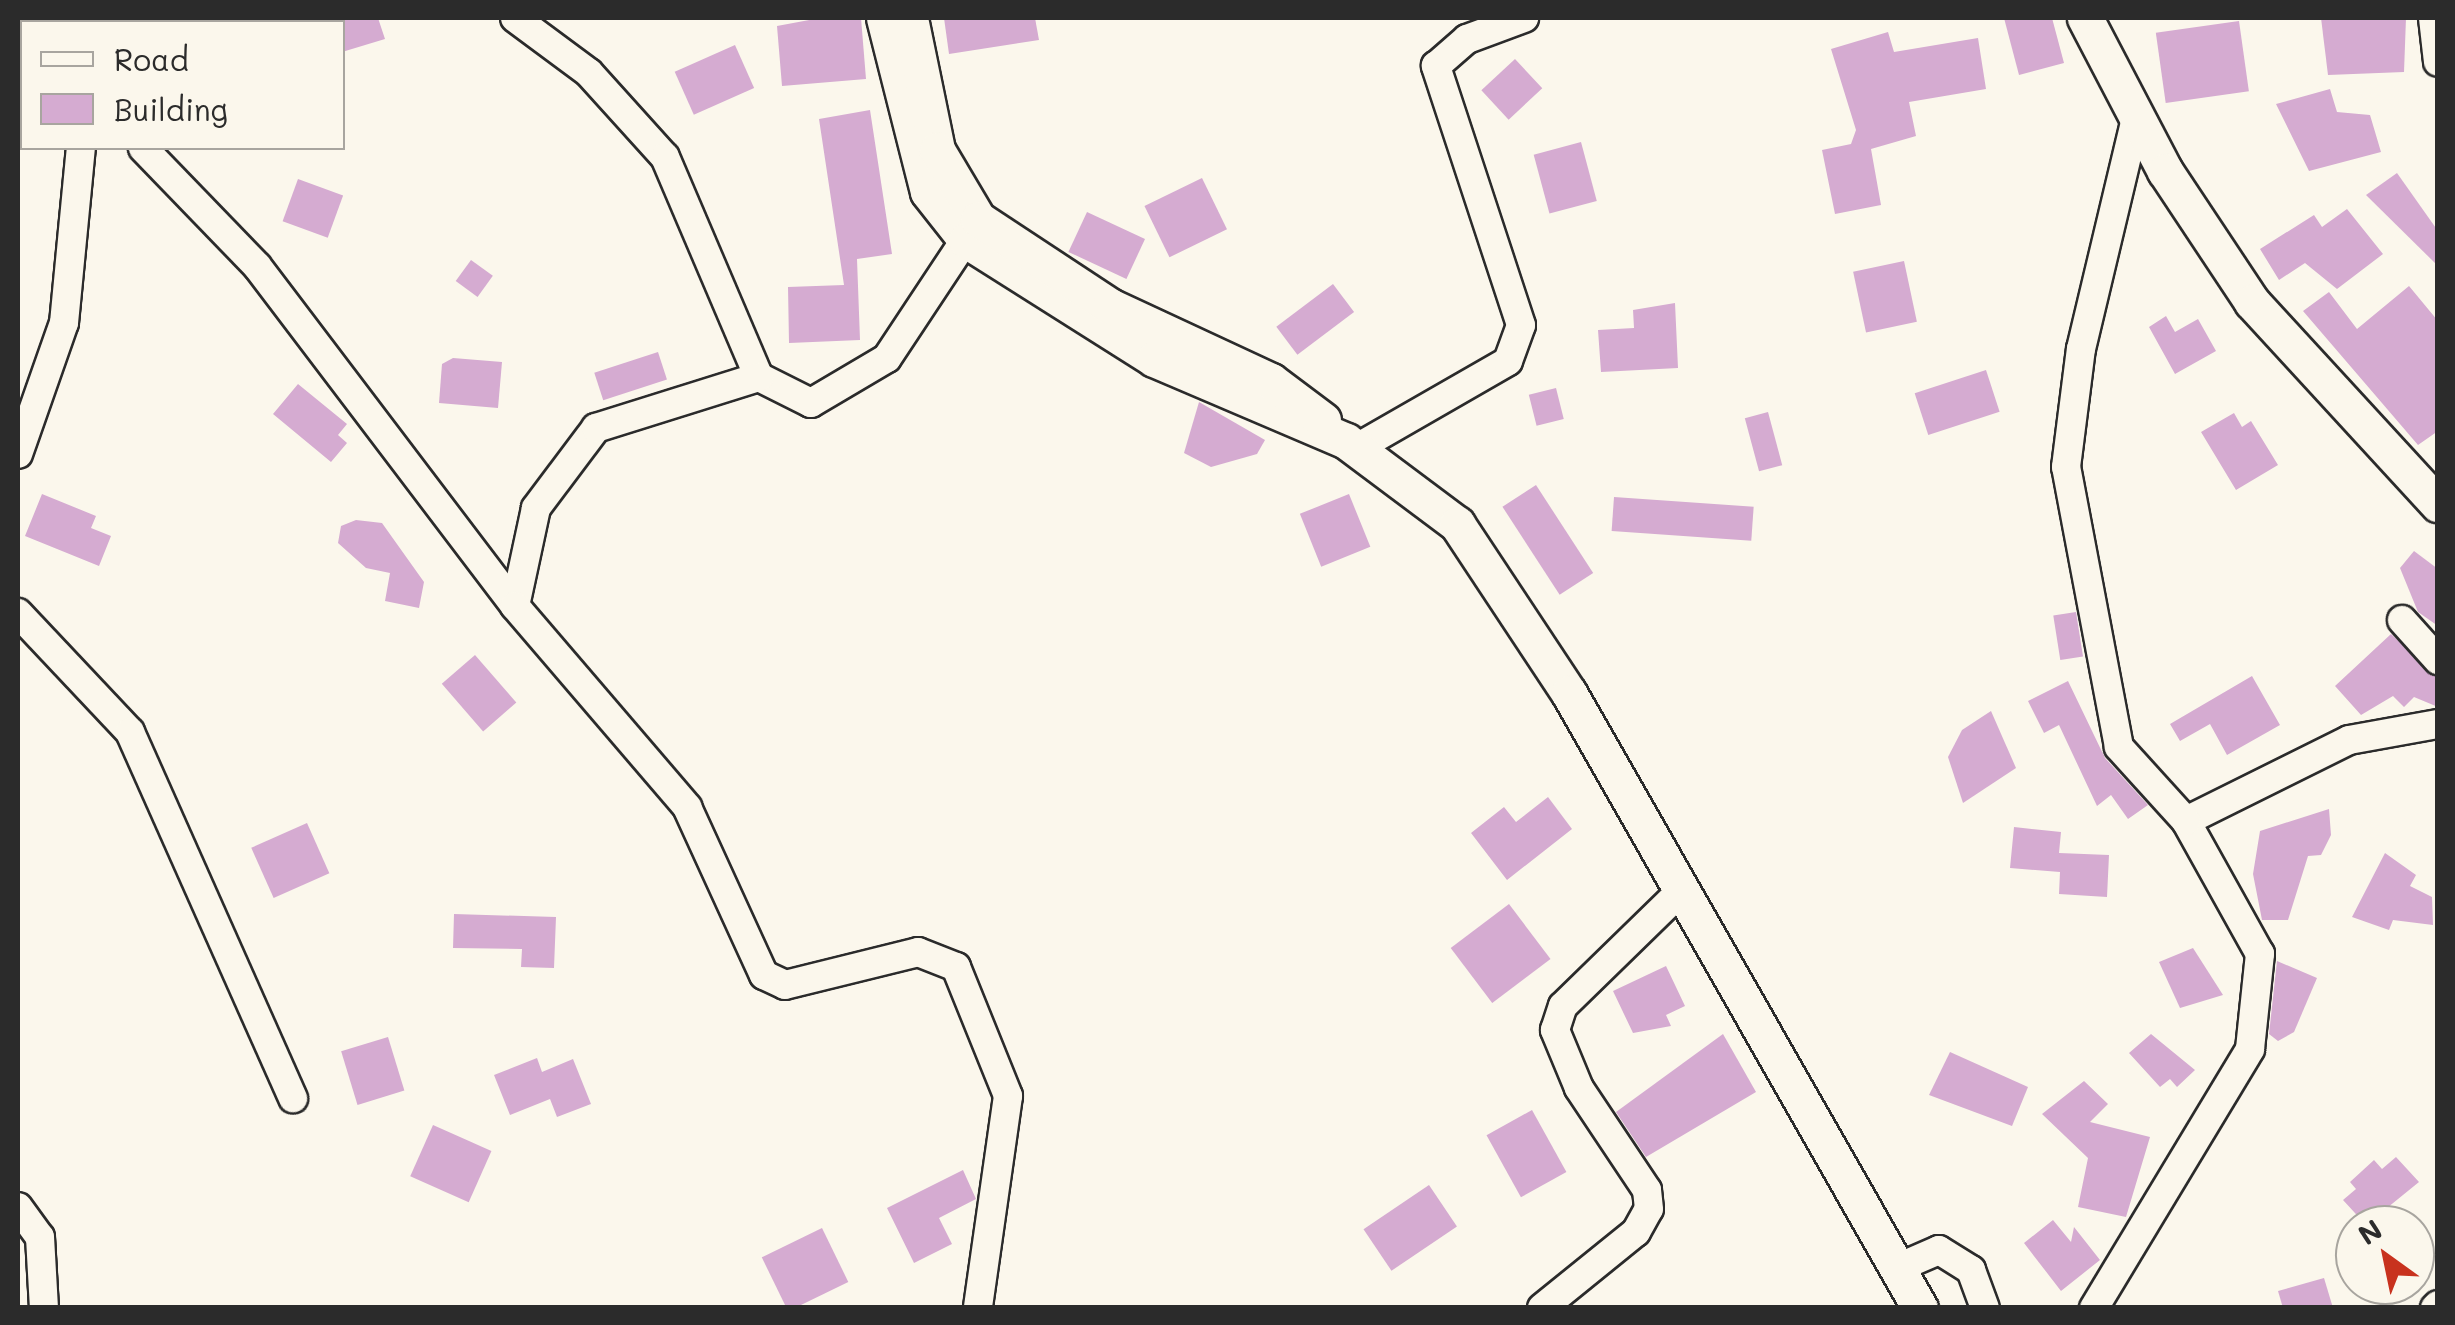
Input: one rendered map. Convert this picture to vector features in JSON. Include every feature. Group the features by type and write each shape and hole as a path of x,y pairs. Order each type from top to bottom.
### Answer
{"main road":[{"path":"884,18 928,192 972,229 1154,359 1351,444 1457,524 1683,889 1902,1266 1920,1308"},
{"path":"910,18 936,150 972,229"},
{"path":"2085,18 2136,118 2252,302 2438,504"},
{"path":"2093,18 2105,56"}],"street":[{"path":"514,18 589,72 665,157 758,377 811,403 860,381 909,332 972,229"},
{"path":"1351,444 1508,361 1521,326 1436,66 1467,39 1524,18"},
{"path":"2434,18 2438,62"},
{"path":"2094,1308 2250,1049 2260,954 2186,821 2119,747 2104,705 2066,467 2081,349 2136,118"},
{"path":"18,454 64,324 81,150"},
{"path":"145,150 257,266 514,606 688,807 764,975 785,985 918,952 956,967 1008,1096 978,1308"},
{"path":"514,606 536,508 596,428 758,377"},
{"path":"18,613 130,732 293,1098"},
{"path":"2402,620 2438,660"},
{"path":"2186,821 2348,740 2438,724"},
{"path":"1542,1308 1636,1232 1649,1208 1573,1073 1555,1030 1562,1006 1683,889"},
{"path":"18,1207 40,1237 44,1308"},
{"path":"1902,1266 1939,1250 1972,1270 1986,1308"}],"building":[{"path":"378,18 385,39 345,51 342,20"},
{"path":"820,18 861,18 866,79 782,86 777,26"},
{"path":"944,18 1035,18 1039,40 949,54"},
{"path":"2004,18 2052,18 2064,63 2019,75"},
{"path":"2321,18 2406,18 2404,72 2328,75"},
{"path":"2239,21 2249,91 2166,103 2156,33"},
{"path":"1888,32 1894,52 1978,38 1986,89 1909,102 1916,136 1871,149 1881,205 1835,214 1822,150 1851,144 1856,130 1831,49"},
{"path":"735,45 754,88 694,115 675,72"},
{"path":"1515,59 1542,88 1509,120 1481,90"},
{"path":"2330,89 2337,112 2370,115 2381,152 2309,171 2276,104"},
{"path":"870,110 892,254 857,259 860,340 789,343 788,287 844,285 819,119"},
{"path":"1581,142 1597,201 1549,214 1534,155"},
{"path":"2397,173 2438,231 2438,266 2366,195"},
{"path":"1202,178 1227,229 1169,257 1144,206"},
{"path":"298,179 343,195 328,238 283,221"},
{"path":"2347,209 2383,254 2337,289 2305,263 2279,280 2260,249 2314,215 2322,227"},
{"path":"1087,212 1145,239 1126,279 1068,252"},
{"path":"471,260 493,276 478,297 456,281"},
{"path":"1904,261 1917,322 1866,332 1853,272"},
{"path":"1333,284 1354,312 1297,355 1276,327"},
{"path":"2409,286 2438,321 2438,431 2418,445 2303,311 2329,292 2357,329"},
{"path":"1675,303 1678,368 1601,372 1598,330 1634,328 1633,310"},
{"path":"2166,316 2175,332 2198,319 2216,351 2175,374 2149,327"},
{"path":"658,352 667,380 603,400 594,373"},
{"path":"453,358 502,362 498,408 439,403 442,364"},
{"path":"1986,370 2000,412 1928,435 1915,393"},
{"path":"298,384 347,424 338,435 347,443 331,462 273,414"},
{"path":"1556,388 1564,419 1537,426 1529,395"},
{"path":"1199,402 1265,440 1257,454 1211,467 1184,453"},
{"path":"1768,412 1782,465 1759,471 1745,418"},
{"path":"2234,413 2242,427 2251,421 2278,465 2236,490 2201,432"},
{"path":"1536,485 1593,573 1560,595 1502,507"},
{"path":"42,494 96,516 91,528 111,536 99,566 25,536"},
{"path":"1349,494 1370,547 1321,567 1300,514"},
{"path":"1614,497 1754,507 1751,541 1612,531"},
{"path":"356,520 382,523 424,582 419,608 385,601 390,573 366,568 338,543 341,526"},
{"path":"2414,551 2438,569 2438,626 2418,612 2400,568"},
{"path":"2076,612 2083,656 2060,660 2053,616"},
{"path":"2391,634 2438,677 2438,707 2414,697 2404,707 2393,696 2361,715 2335,686"},
{"path":"475,655 516,703 483,731 442,684"},
{"path":"2252,676 2280,725 2227,755 2210,724 2180,741 2170,724"},
{"path":"2068,681 2105,758 2148,805 2128,819 2111,795 2097,806 2059,725 2044,733 2028,701"},
{"path":"1991,711 2016,768 1963,803 1948,757 1962,730"},
{"path":"1548,797 1572,829 1507,880 1471,833 1504,807 1516,822"},
{"path":"2329,809 2331,835 2321,855 2308,856 2288,920 2262,920 2253,874 2260,831"},
{"path":"307,823 329,873 274,898 251,848"},
{"path":"2014,827 2061,832 2059,853 2109,855 2107,897 2059,894 2060,872 2010,868"},
{"path":"2385,853 2416,875 2410,886 2432,897 2433,925 2393,920 2389,930 2352,917"},
{"path":"1509,904 1551,959 1492,1003 1451,948"},
{"path":"454,914 556,917 554,968 521,967 522,949 453,948"},
{"path":"2193,948 2223,995 2180,1008 2159,962"},
{"path":"2277,961 2317,978 2294,1032 2278,1041 2269,1034"},
{"path":"1666,966 1685,1006 1666,1015 1671,1026 1633,1033 1613,991"},
{"path":"1723,1034 1756,1092 1646,1157 1616,1112"},
{"path":"2151,1034 2195,1070 2177,1087 2170,1079 2160,1087 2129,1053"},
{"path":"388,1037 404,1091 358,1105 341,1051"},
{"path":"1950,1052 2028,1087 2012,1126 1929,1095"},
{"path":"537,1058 542,1072 573,1059 591,1104 557,1117 550,1099 510,1115 494,1075"},
{"path":"2084,1081 2108,1104 2090,1122 2150,1137 2126,1217 2078,1207 2088,1158 2042,1114"},
{"path":"1532,1110 1566,1172 1521,1197 1487,1135"},
{"path":"433,1125 491,1151 469,1202 410,1176"},
{"path":"2396,1157 2419,1182 2391,1205 2348,1205 2343,1200 2356,1189 2350,1182 2374,1160 2382,1169"},
{"path":"963,1170 976,1199 939,1218 952,1244 914,1263 887,1208"},
{"path":"1429,1185 1457,1226 1391,1271 1364,1229"},
{"path":"2053,1220 2071,1242 2074,1227 2100,1260 2061,1291 2024,1243"},
{"path":"822,1228 848,1282 795,1308 786,1308 762,1257"},
{"path":"2324,1278 2333,1308 2283,1308 2278,1291"}]}
